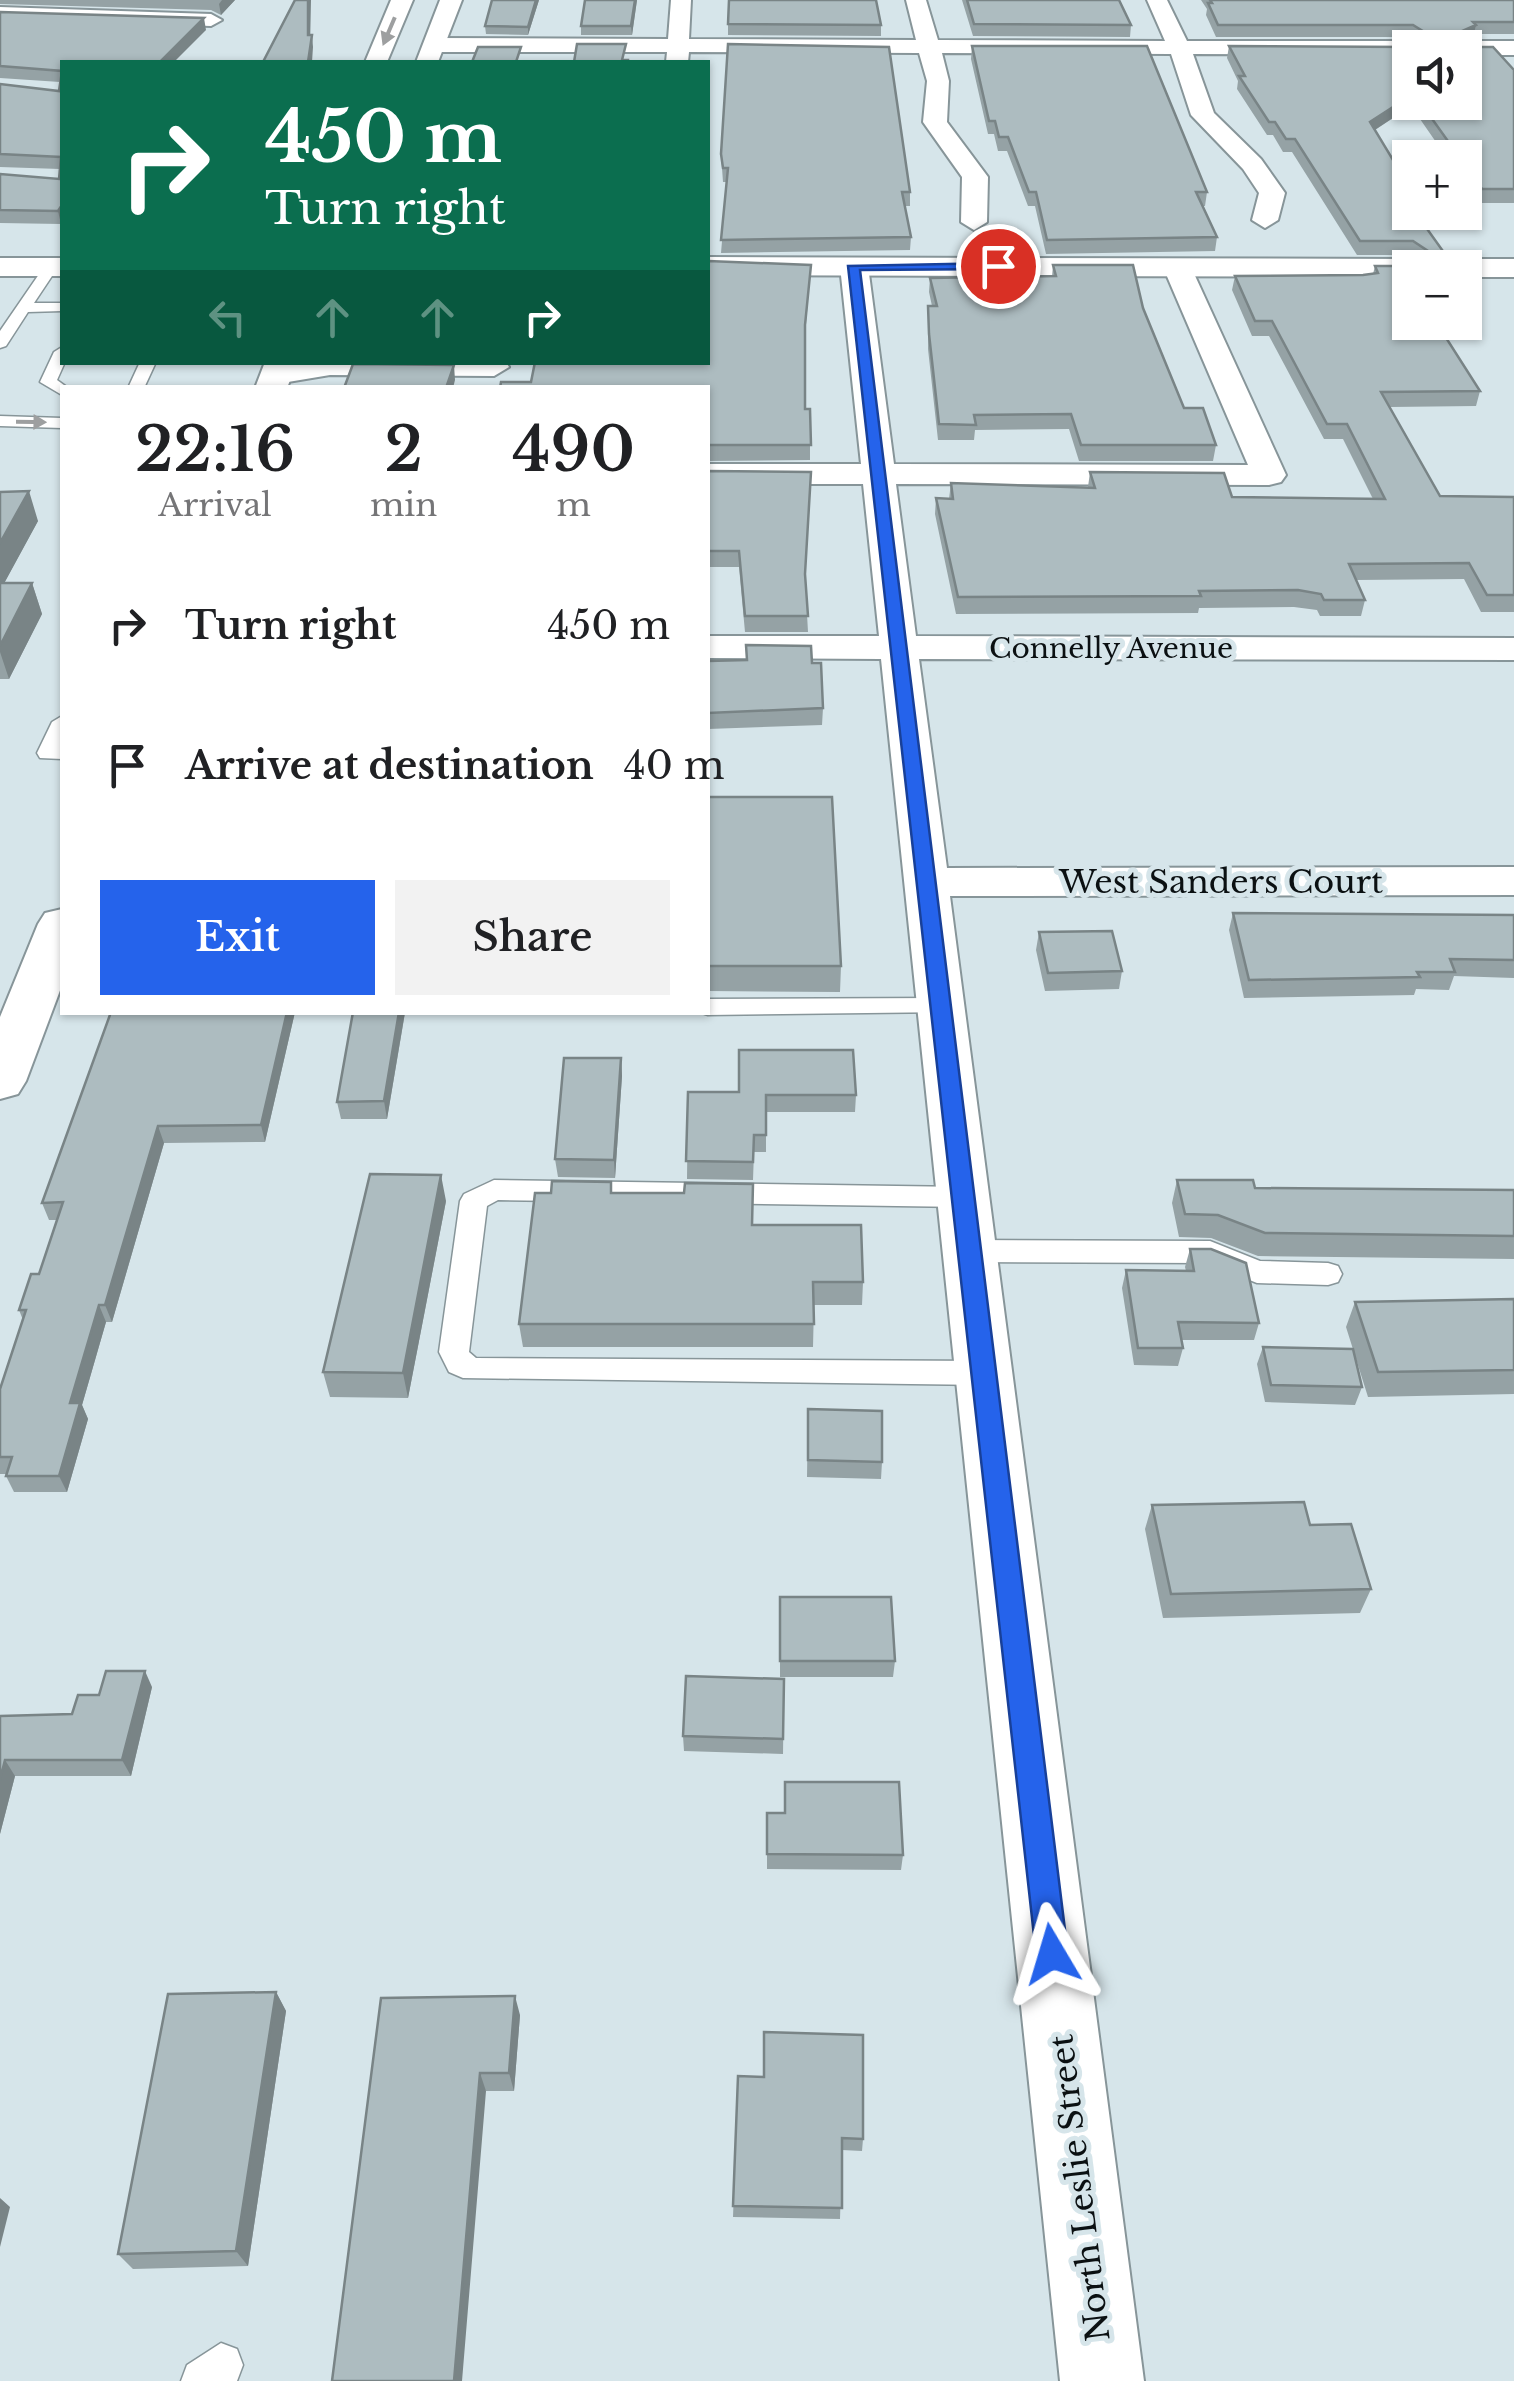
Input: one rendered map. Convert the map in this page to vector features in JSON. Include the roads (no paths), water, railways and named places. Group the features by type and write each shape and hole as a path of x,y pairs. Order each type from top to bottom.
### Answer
{"main road":[{"path":"377,60 402,0"},
{"path":"430,54 451,0"},
{"path":"0,266 57,267"},
{"path":"710,266 1392,268"},
{"path":"1482,268 1514,268"},
{"path":"0,1081 60,938"}],"street":[{"path":"678,54 681,0"},
{"path":"916,0 938,81 935,122 975,177 974,222"},
{"path":"1157,0 1196,85 1203,115 1252,164 1272,193 1265,220"},
{"path":"0,13 212,18"},
{"path":"430,54 1392,48"},
{"path":"1482,48 1514,48"},
{"name":"North Leslie Street","path":"854,266 1102,2381"},
{"path":"710,474 1269,475 1177,267"},
{"path":"276,375 330,366 494,367"},
{"name":"Connelly Avenue","path":"710,647 1514,650"},
{"name":"West Sanders Court","path":"927,882 1514,881"}],"lane":[{"path":"0,342 57,267"},
{"path":"23,308 60,307"},
{"path":"60,356 48,382 60,389"},
{"path":"0,421 60,422"},
{"path":"60,726 48,753 60,753"},
{"path":"710,1007 942,1006"},
{"path":"964,1196 494,1190 474,1201 454,1352 460,1364 474,1370 984,1373"},
{"path":"970,1251 1210,1252 1258,1272 1328,1274"}]}
